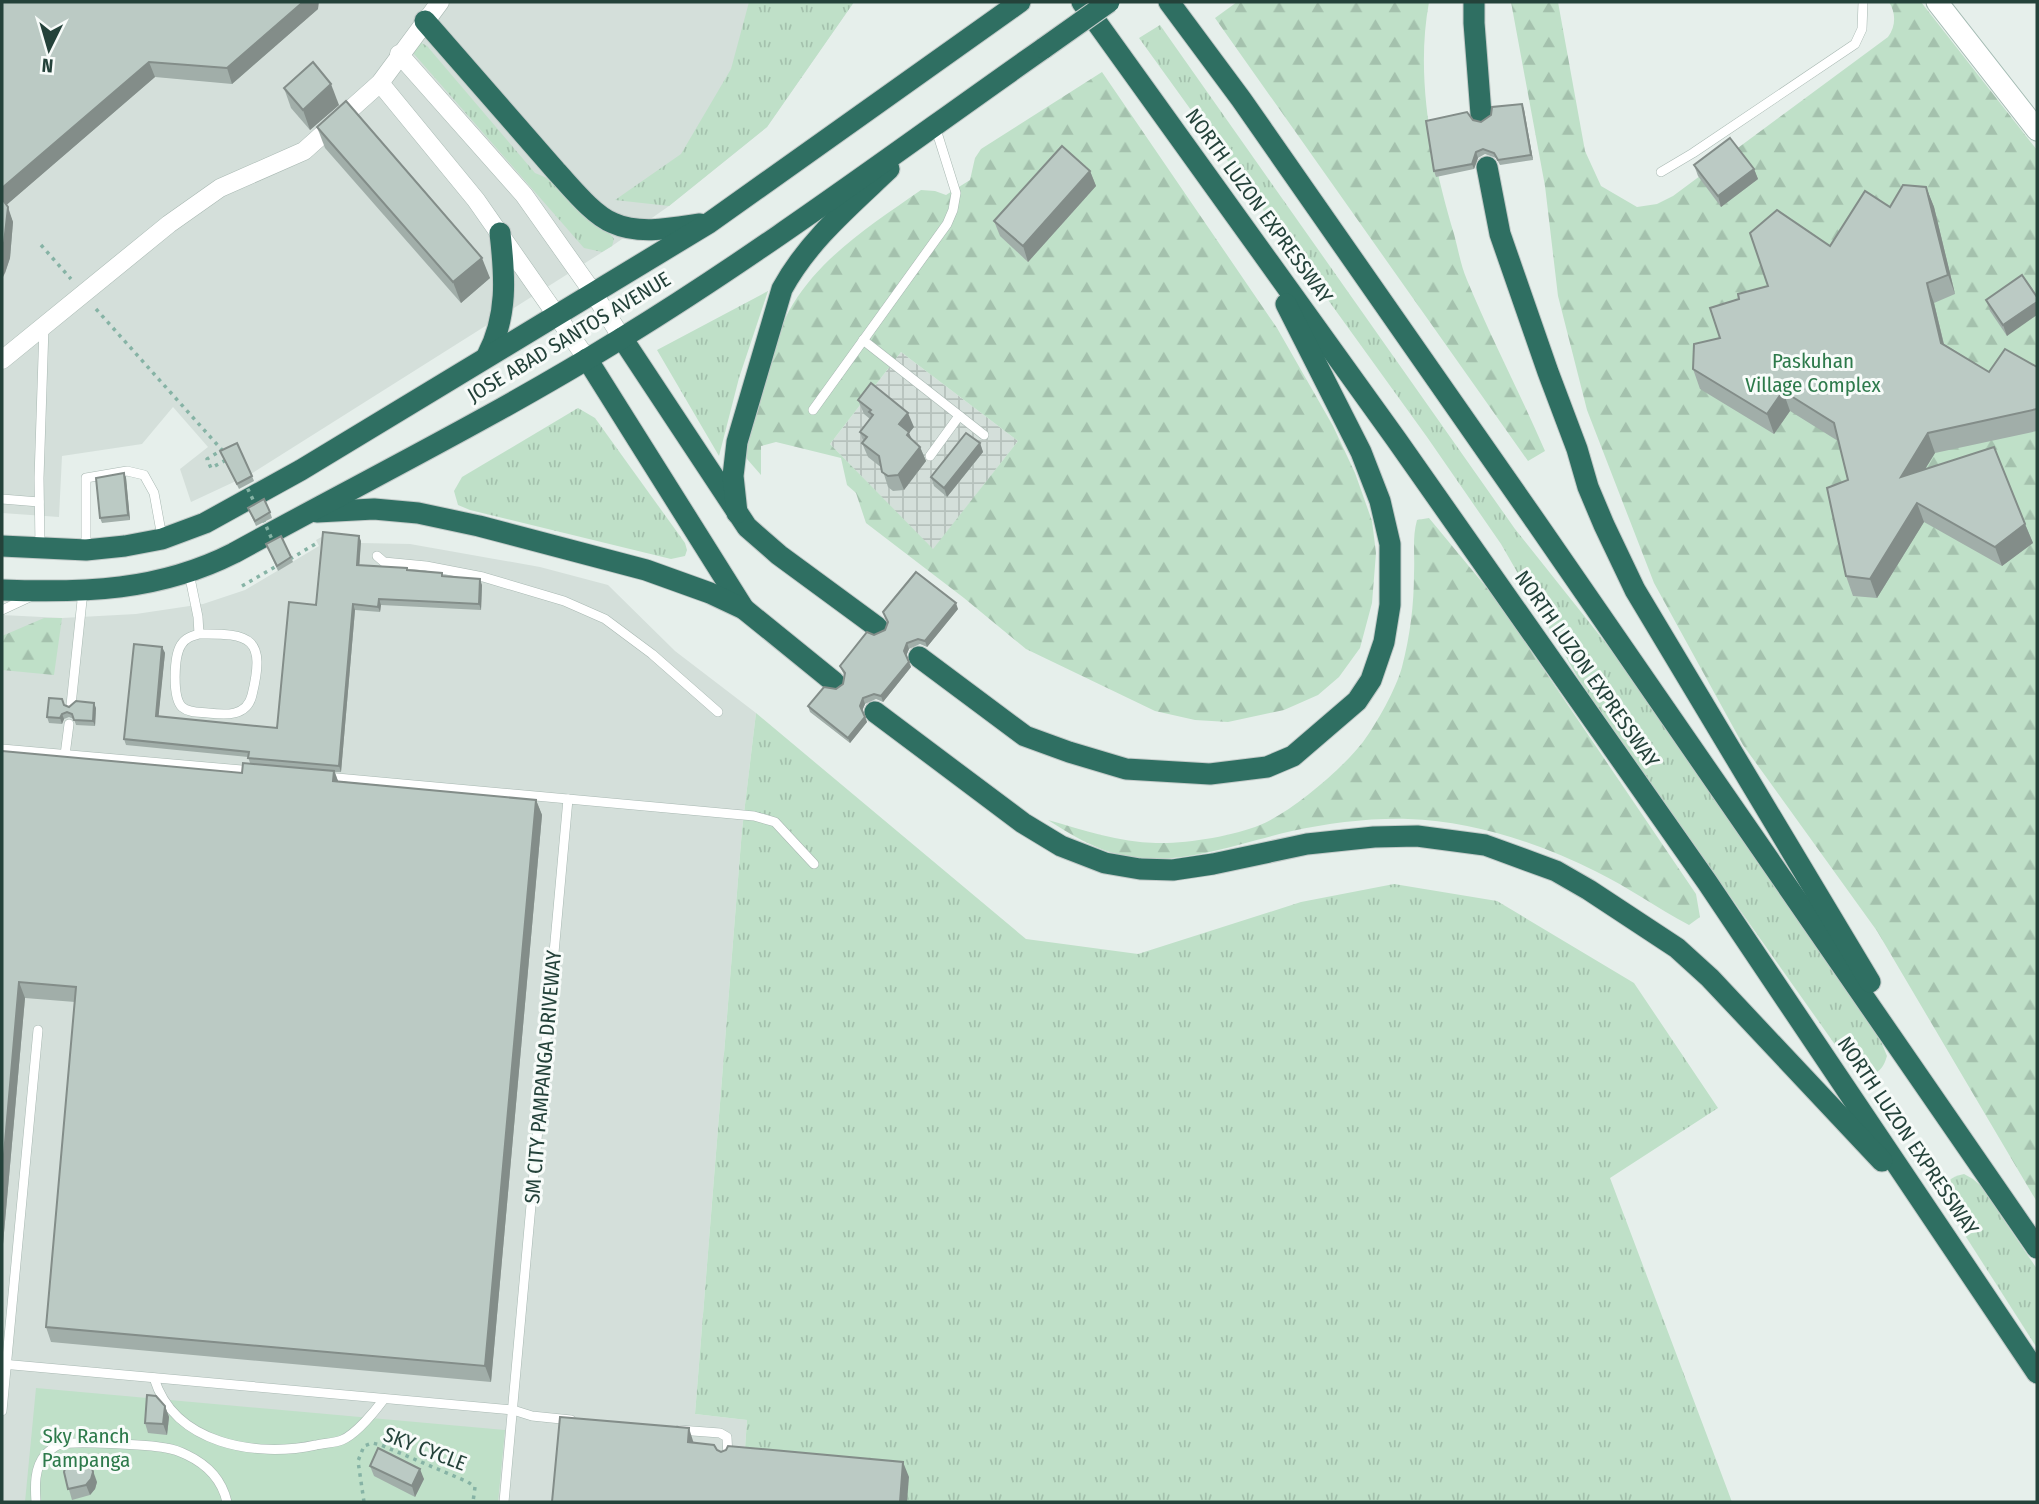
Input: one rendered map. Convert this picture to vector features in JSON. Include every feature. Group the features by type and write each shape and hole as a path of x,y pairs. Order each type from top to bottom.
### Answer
{"highway":[{"name":"NORTH LUZON EXPRESSWAY","path":"1083,2 1240,219 1707,882 2037,1373"},
{"name":"JOSE ABAD SANTOS AVENUE","path":"2,590 83,590 133,586 189,573 223,559 622,338 763,244 1109,2"},
{"name":"NORTH LUZON EXPRESSWAY","path":"1169,2 1241,99 1536,522 2037,1248"},
{"path":"1474,2 1481,114"},
{"name":"JOSE ABAD SANTOS AVENUE","path":"2,547 86,550 125,546 162,539 205,523 301,470 709,223 1016,4"},
{"path":"425,21 577,194 612,223 644,230 709,223"},
{"path":"737,513 733,491 737,442 782,289 812,244 935,124"},
{"path":"1487,167 1500,234 1548,372 1593,500 1635,590 1964,1141"},
{"path":"919,657 1025,736 1126,769 1210,774 1267,767 1293,756 1357,701 1366,690 1384,642 1390,605 1390,544 1382,512 1371,477 1350,429 1240,219"},
{"path":"487,356 505,301 500,233"},
{"path":"622,338 747,527 779,555 877,627"},
{"path":"587,359 744,609"},
{"path":"307,513 374,509 448,519 646,569 744,609 834,682"},
{"path":"875,712 1023,823 1061,846 1105,863 1140,869 1173,870 1307,844 1374,837 1417,836 1485,845 1556,871 1665,941 1710,978 1935,1219"}],"main road":[{"path":"1937,2 2037,130"}],"street":[{"path":"2,360 169,224 219,188 304,151 380,83 440,2"},
{"path":"399,54 524,195 622,338"},
{"path":"380,83 500,233 587,359"}],"lane":[{"path":"1661,172 1854,44 1862,29 1863,2"},
{"path":"813,410 943,231 953,210 956,193 935,124"},
{"path":"40,549 44,327"},
{"path":"863,340 984,435"},
{"path":"930,456 959,416"},
{"path":"86,550 86,478 127,471 144,475 149,481 154,493 162,539"},
{"path":"2,499 39,502"},
{"path":"377,556 384,562 426,566 483,577 564,601 605,619 652,654 718,712"},
{"path":"189,573 199,634"},
{"path":"71,705 83,590"},
{"path":"2,610 43,591"},
{"path":"231,633 242,636 254,646 257,662 252,696 244,710 227,715 194,712 187,710 176,699 174,691 180,646 188,637 199,634 231,633"},
{"path":"65,755 69,724"},
{"path":"2,749 266,772"},
{"path":"320,777 754,816 775,822 814,864"},
{"name":"SM CITY PAMPANGA DRIVEWAY","path":"503,1502 568,799"},
{"path":"2,1411 4,1364 38,1030"},
{"path":"4,1364 513,1410 532,1416 586,1421"},
{"path":"153,1378 158,1391 179,1419 190,1428 215,1441 265,1450 294,1450 344,1439 372,1415 384,1399"},
{"path":"667,1428 720,1433 727,1437 727,1461"},
{"path":"36,1502 38,1467 45,1455 57,1445 74,1443 166,1448 187,1455 207,1467 223,1484 227,1502"}],"path":[{"path":"41,245 72,281"},
{"path":"92,305 222,450 206,458 211,468 233,457"},
{"path":"244,480 278,551"},
{"path":"242,586 317,543"},
{"name":"SKY CYCLE","path":"364,1502 358,1461 364,1446 372,1443 468,1482 475,1487 473,1502"}],"shaded area":[{"path":"2,2 854,2 767,127 669,206 612,246 251,474 191,502 180,469 208,447 173,407 142,444 62,456 59,517 2,513"},
{"path":"901,352 1018,441 933,550 830,444"},
{"path":"327,534 357,535 361,543 410,544 540,567 608,585 675,651 756,713 742,830 695,1414 747,1420 744,1462 907,1502 2,1502 2,615 62,618 136,614 203,604 245,590 319,546 316,540"}],"green space":[{"path":"749,2 854,2 767,127 669,206 615,200 681,154 731,69"},
{"path":"1237,2 1429,2 1425,31 1425,89 1433,148 1446,206 1467,280 1545,451 1528,461 1215,18"},
{"name":"Paskuhan Village Complex","path":"1511,2 1558,2 1585,151 1601,186 1637,207 1657,204 1673,196 1888,37 1894,20 1889,2 1921,2 2037,150 2037,1202 1877,931 1743,745 1654,583 1587,410 1558,296 1545,186"},
{"path":"1160,25 1515,529 1624,666 1878,1034 1887,1056 1877,1072 1866,1076 1852,1067 1609,725 1578,678 1501,544 1139,38"},
{"path":"420,42 427,46 535,173 561,189 597,226 614,239 612,246 602,252 584,248 414,54 412,48"},
{"path":"1102,72 1277,328 1333,426 1355,473 1372,521 1376,553 1372,603 1360,648 1339,677 1318,695 1284,710 1228,722 1195,720 1155,711 1026,649 866,523 856,493 847,485 841,458 776,442 761,446 761,475 747,459 743,447 771,354 785,319 805,286 851,241 921,190 946,195 970,180 975,158 981,149","holes":["901,352 1018,441 933,549 830,444"]},
{"path":"768,291 739,378 719,456 657,350"},
{"path":"578,408 595,418 685,543 685,556 671,559 458,505 454,491 462,477"},
{"path":"1429,518 1496,599 1696,894 1700,917 1689,925 1575,861 1505,835 1457,824 1408,819 1350,822 1292,831 1205,853 1161,859 1109,852 1048,820 1128,840 1156,843 1195,841 1237,833 1260,825 1316,789 1343,765 1363,742 1395,685 1405,655 1411,620 1415,527 1417,520"},
{"path":"44,618 62,618 54,675 2,670 2,636"},
{"path":"756,713 1026,939 1138,954 1301,902 1394,884 1497,901 1634,983 1718,1108 1610,1178 1732,1502 907,1502 744,1463 747,1420 695,1414 742,830"},
{"path":"1964,1174 1981,1186 2037,1269 2037,1348 1945,1204 1947,1184 1958,1175"},
{"name":"Sky Ranch Pampanga","path":"36,1388 505,1430 498,1502 25,1502"}],"building":[{"path":"2,2 303,2 227,68 149,62 2,188"},
{"path":"313,62 331,84 303,110 284,88"},
{"path":"346,101 482,258 453,282 317,127"},
{"path":"1522,104 1531,155 1498,160 1494,153 1483,149 1476,152 1472,164 1434,171 1426,121 1467,112 1473,120 1481,122 1491,115 1492,107"},
{"path":"1730,138 1754,169 1718,196 1694,165"},
{"path":"1062,146 1090,171 1023,246 994,221"},
{"path":"1903,185 1926,187 1948,275 1927,283 1941,343 1989,372 2005,349 2037,367 2037,409 1928,433 1901,477 1994,447 2025,524 1995,547 1917,503 1870,579 1846,576 1827,488 1848,480 1834,423 1783,391 1767,414 1693,369 1694,344 1720,338 1710,308 1739,299 1738,294 1768,286 1750,233 1777,210 1830,246 1865,191 1890,207"},
{"path":"2,199 8,207 2,251"},
{"path":"2022,275 2037,297 2037,302 2003,325 1986,300"},
{"path":"871,383 908,413 899,424 920,447 898,475 888,476 882,472 879,456 862,443 867,437 860,432 873,415 869,412 871,410 858,400"},
{"path":"966,433 980,443 944,488 931,477"},
{"path":"237,443 252,476 237,484 220,451"},
{"path":"124,473 128,515 100,518 96,478"},
{"path":"264,499 270,512 255,521 248,508"},
{"path":"323,532 359,536 357,565 407,568 442,573 442,576 480,579 479,604 379,599 378,607 353,604 339,766 248,758 249,752 124,739 134,644 162,647 156,716 277,728 289,602 316,605"},
{"path":"281,536 291,557 277,566 266,544"},
{"path":"916,572 956,603 925,641 918,639 907,643 904,651 909,662 881,696 874,694 863,698 860,706 865,717 848,738 808,706 824,687 836,689 843,684 845,673 840,666 867,632 874,635 885,630 888,622 883,612"},
{"path":"49,698 62,699 64,705 69,707 76,701 94,703 93,721 74,720 72,714 67,712 60,718 47,717"},
{"path":"2,751 242,773 243,763 334,771 333,781 536,800 485,1366 46,1327 76,987 19,982 2,1177"},
{"path":"147,1395 156,1396 165,1406 163,1424 145,1423"},
{"path":"560,1417 689,1428 688,1442 714,1445 721,1452 728,1446 903,1462 900,1502 552,1502"},
{"path":"378,1448 420,1469 412,1486 370,1466"},
{"path":"79,1457 91,1465 91,1479 86,1485 68,1489 64,1472 66,1465 71,1459"}]}
